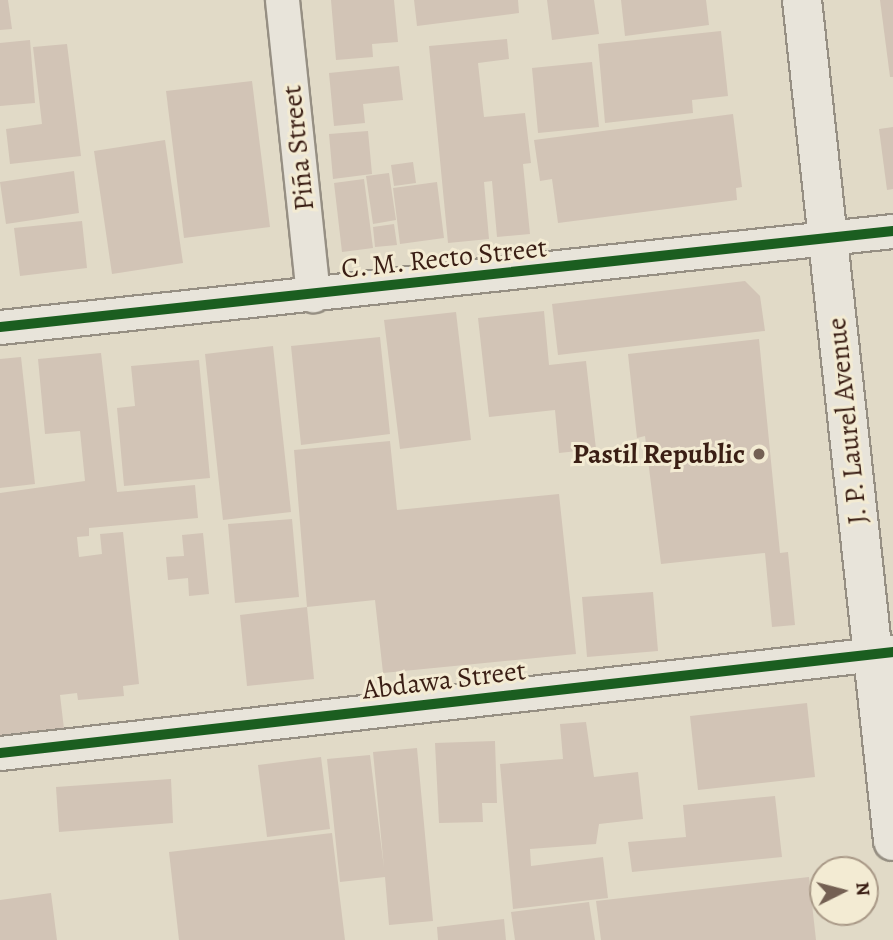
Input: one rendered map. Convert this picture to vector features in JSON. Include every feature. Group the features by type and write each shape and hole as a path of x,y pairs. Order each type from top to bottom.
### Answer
{"street":[{"name":"Piña Street","path":"282,0 313,295"},
{"name":"J. P. Laurel Avenue","path":"802,0 827,237 883,653 893,841"},
{"name":"C. M. Recto Street","path":"0,327 893,231"},
{"name":"Abdawa Street","path":"0,753 883,653"}],"building":[{"path":"0,0 8,0 12,29 0,30"},
{"path":"331,0 394,0 398,42 372,44 373,57 336,60"},
{"path":"414,0 518,0 519,13 417,26"},
{"path":"547,0 594,0 599,34 552,40"},
{"path":"621,0 706,0 709,25 625,36"},
{"path":"880,0 893,0 893,77 890,77"},
{"path":"721,31 728,96 692,100 693,113 605,123 598,44"},
{"path":"507,39 509,59 478,63 484,117 525,113 531,163 523,164 530,234 497,237 492,181 484,182 489,239 448,243 429,46"},
{"path":"30,40 35,103 0,106 0,43"},
{"path":"67,44 81,156 10,164 6,129 42,124 33,47"},
{"path":"592,62 599,127 538,133 532,68"},
{"path":"399,66 403,100 363,104 365,123 334,126 329,73"},
{"path":"252,81 270,227 184,238 166,91"},
{"path":"733,114 742,187 736,188 737,200 558,223 552,179 540,181 534,140"},
{"path":"893,127 893,189 887,190 879,129"},
{"path":"368,131 372,174 333,179 329,134"},
{"path":"165,140 183,263 112,274 94,151"},
{"path":"413,162 416,183 394,186 391,165"},
{"path":"74,171 79,213 6,224 0,182"},
{"path":"389,173 396,220 373,224 366,176"},
{"path":"364,179 373,248 342,252 334,183"},
{"path":"437,182 444,238 400,244 393,188"},
{"path":"82,221 87,268 20,276 14,228"},
{"path":"394,224 397,245 375,247 373,227"},
{"path":"745,281 760,296 765,331 558,355 552,304"},
{"path":"544,311 549,365 586,361 596,449 559,453 555,410 489,417 478,318"},
{"path":"456,312 471,440 400,449 384,320"},
{"path":"380,337 390,434 301,445 291,346"},
{"path":"759,339 780,553 788,552 795,625 772,627 765,553 661,564 645,436 637,438 628,354"},
{"path":"273,346 291,512 223,520 205,354"},
{"path":"101,353 117,492 195,485 198,518 89,528 89,536 77,537 79,557 102,554 100,534 123,532 139,684 123,686 124,696 78,700 77,693 60,695 64,729 0,736 0,493 85,481 80,431 45,434 38,359"},
{"path":"21,357 35,484 0,488 0,359"},
{"path":"199,360 210,478 124,486 117,408 135,406 131,366"},
{"path":"390,441 397,510 559,494 576,654 383,673 375,600 307,607 294,450"},
{"path":"292,519 299,597 235,603 228,524"},
{"path":"203,533 209,594 189,596 188,578 168,580 166,557 184,556 182,535"},
{"path":"653,592 658,651 587,657 582,597"},
{"path":"307,607 314,679 247,686 240,615"},
{"path":"807,703 815,777 698,790 690,716"},
{"path":"586,722 594,777 638,772 643,819 599,824 596,844 530,849 531,866 603,857 608,898 513,909 500,764 563,759 560,724"},
{"path":"495,741 497,803 482,803 483,822 439,823 435,743"},
{"path":"417,748 433,921 389,925 385,877 340,882 327,759 370,755 384,868 373,752"},
{"path":"321,757 330,829 267,837 258,765"},
{"path":"171,779 173,823 59,832 56,787"},
{"path":"775,796 782,857 632,872 628,842 686,837 683,805"},
{"path":"332,833 345,940 179,940 169,852"},
{"path":"809,877 809,926 814,926 816,940 601,940 596,901"},
{"path":"51,893 57,940 0,940 0,900"},
{"path":"589,902 595,940 515,940 511,912"},
{"path":"504,919 506,940 438,940 437,927"}],"cycle path":[{"path":"0,327 893,231"},
{"path":"0,753 893,652"}],"place":[{"name":"Pastil Republic","path":"759,454"}]}
